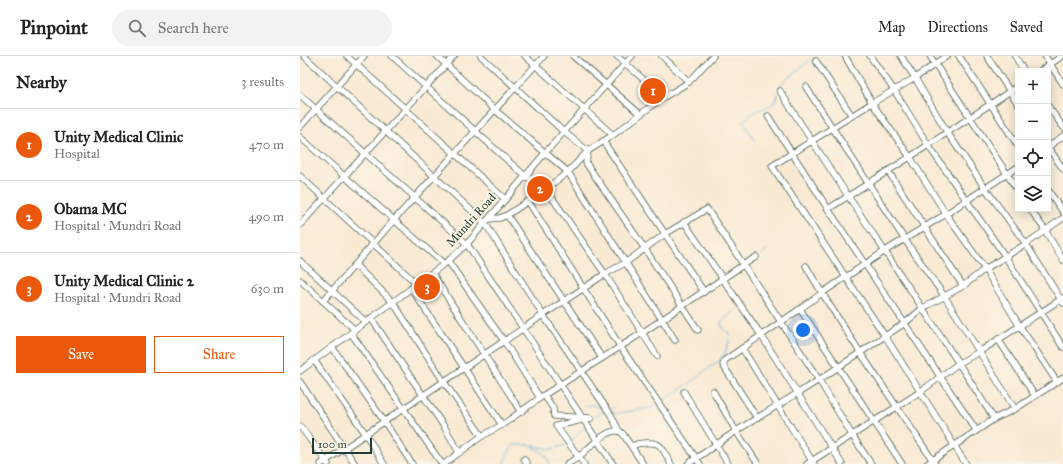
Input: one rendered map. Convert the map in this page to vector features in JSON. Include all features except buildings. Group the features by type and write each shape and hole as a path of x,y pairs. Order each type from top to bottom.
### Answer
{"street":[{"path":"304,56 435,176 487,221 543,315 582,370 611,415 619,431 632,446 643,464"},
{"path":"347,56 506,199"},
{"path":"300,127 364,56"},
{"path":"392,56 525,176 546,189 606,274 657,356"},
{"path":"437,56 496,110 568,172 675,340"},
{"path":"301,221 345,176 454,56"},
{"path":"481,56 564,132 588,151"},
{"path":"525,56 613,135"},
{"path":"324,301 394,220 544,56"},
{"path":"573,56 640,114"},
{"path":"617,56 643,79 661,99"},
{"name":"Mundri Road","path":"300,371 432,273 467,244 545,153 632,56"},
{"path":"662,56 689,82"},
{"path":"487,221 507,215 546,189 568,172 588,151 613,135 661,99 689,82 713,56"},
{"path":"845,56 872,103 910,157 946,214 985,269 1019,325 1057,382"},
{"path":"870,56 894,90 928,145 1005,256 1063,347"},
{"path":"742,348 778,405 811,463 896,406 920,392 959,363 979,352 1040,312 1062,300 1026,244 985,188 947,132 901,56"},
{"path":"930,56 936,63 1015,187"},
{"path":"947,56 915,78 872,103 772,166 885,336 966,464"},
{"path":"959,56 1015,142"},
{"path":"987,56 1015,100"},
{"path":"1015,56 1022,68"},
{"path":"1045,56 1063,84"},
{"path":"1045,68 1062,56"},
{"path":"816,61 852,116"},
{"path":"806,87 905,240 945,296 1015,409"},
{"path":"828,209 1015,88"},
{"path":"780,90 994,419"},
{"path":"300,95 467,244 613,464"},
{"path":"1051,110 1063,127"},
{"path":"768,116 828,209 976,430"},
{"path":"1063,136 1048,147 1063,169"},
{"path":"300,137 394,220 446,262 542,396 553,408 554,416 591,418 556,426 584,464"},
{"path":"603,141 704,292"},
{"path":"588,151 586,163 698,330"},
{"path":"757,418 723,365 725,360 822,293 1015,169"},
{"path":"888,170 963,286"},
{"path":"300,176 417,284"},
{"path":"1051,194 1063,212"},
{"path":"528,201 620,346 699,461"},
{"path":"300,426 325,463 344,447 365,433 543,315 625,263 665,234 707,209 742,265 819,380 871,464"},
{"path":"1032,212 1063,260"},
{"path":"507,215 602,358"},
{"path":"688,464 699,461 736,431 819,380 905,323 923,308 963,286 985,269 1026,244 1063,218"},
{"path":"684,222 761,335 842,464"},
{"path":"300,280 324,301 353,331 443,464 482,436 521,412 542,396 642,333 742,265 756,258"},
{"path":"300,261 332,291 369,320 423,395 459,452"},
{"path":"355,265 393,302 444,382 482,436"},
{"path":"806,266 860,352 933,462"},
{"path":"432,273 521,412"},
{"path":"411,288 463,369 502,425"},
{"path":"800,309 902,464"},
{"path":"998,339 1035,396"},
{"path":"332,347 412,464"},
{"path":"314,360 365,433 384,464"},
{"path":"927,464 933,462 976,430 1015,409 1063,378"},
{"path":"300,382 355,464"},
{"path":"713,391 736,431 758,464"},
{"path":"684,392 728,464"},
{"path":"567,464 579,457 611,432 619,431"},
{"path":"632,446 638,443 657,443 660,445 671,464"}],"waterway":[{"path":"780,88 781,84 815,56"},
{"path":"755,141 743,121 753,113 772,105 778,93"},
{"path":"758,257 766,250"},
{"path":"661,402 696,379 719,361 725,353 730,338 728,332 722,327 721,322 740,306"},
{"path":"583,406 591,405 602,408"},
{"path":"613,414 651,408 656,405"},
{"path":"609,409 614,408"},
{"path":"593,417 606,410"},
{"path":"571,442 585,426"},
{"path":"535,444 535,449 541,451 548,459 550,464"},
{"path":"503,464 514,445 528,445 551,449 567,445"}],"place":[{"name":"Unity Medical Clinic","path":"653,91"},
{"name":"Obama MC","path":"540,189"},
{"name":"Unity Medical Clinic 2","path":"427,287"}]}
